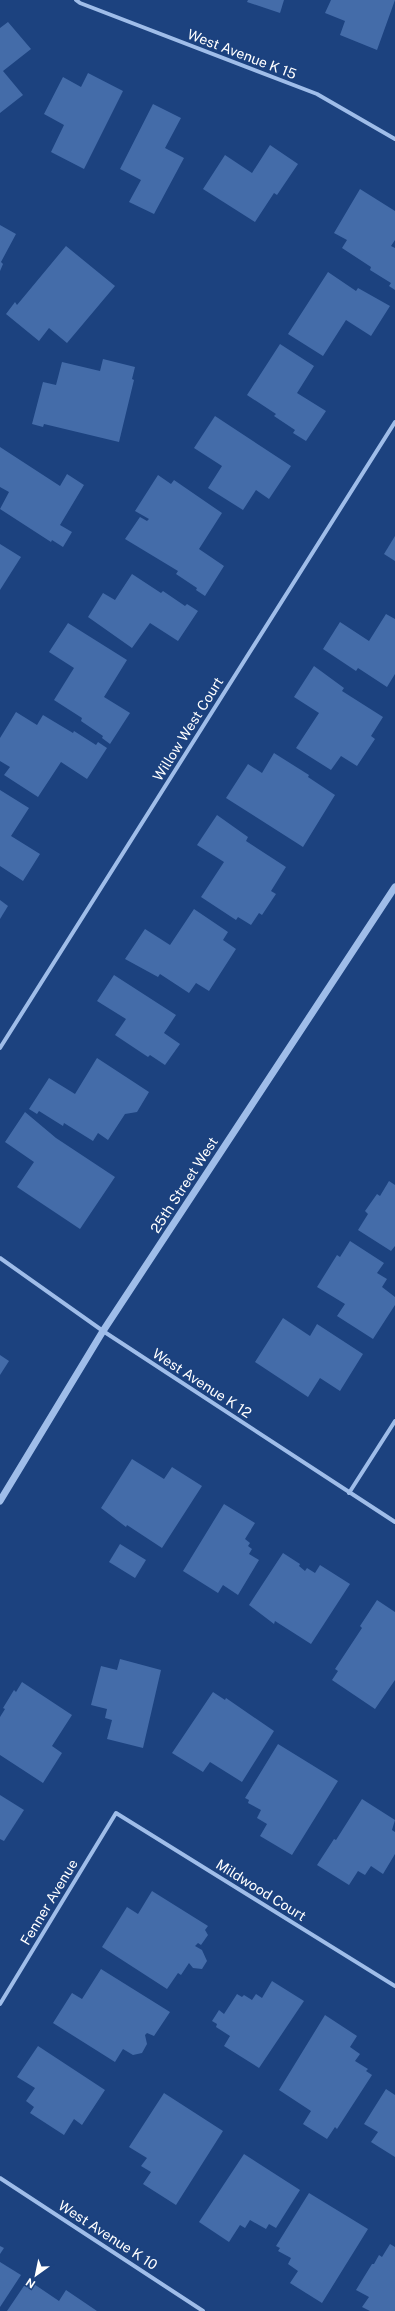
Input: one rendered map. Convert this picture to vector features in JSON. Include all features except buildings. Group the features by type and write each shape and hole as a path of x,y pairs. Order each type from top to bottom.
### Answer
{"street":[{"name":"West Avenue K 15","path":"76,0 80,3 317,94 395,140"},
{"name":"Willow West Court","path":"0,1048 395,422"},
{"name":"25th Street West","path":"0,1501 104,1331 395,887"},
{"name":"West Avenue K 12","path":"0,1258 104,1331 395,1522"},
{"path":"349,1493 395,1421"},
{"name":"Mildwood Court","path":"116,1813 395,1986"},
{"name":"Fenner Avenue","path":"0,2004 116,1813"},
{"name":"West Avenue K 10","path":"0,2178 203,2311"}]}
